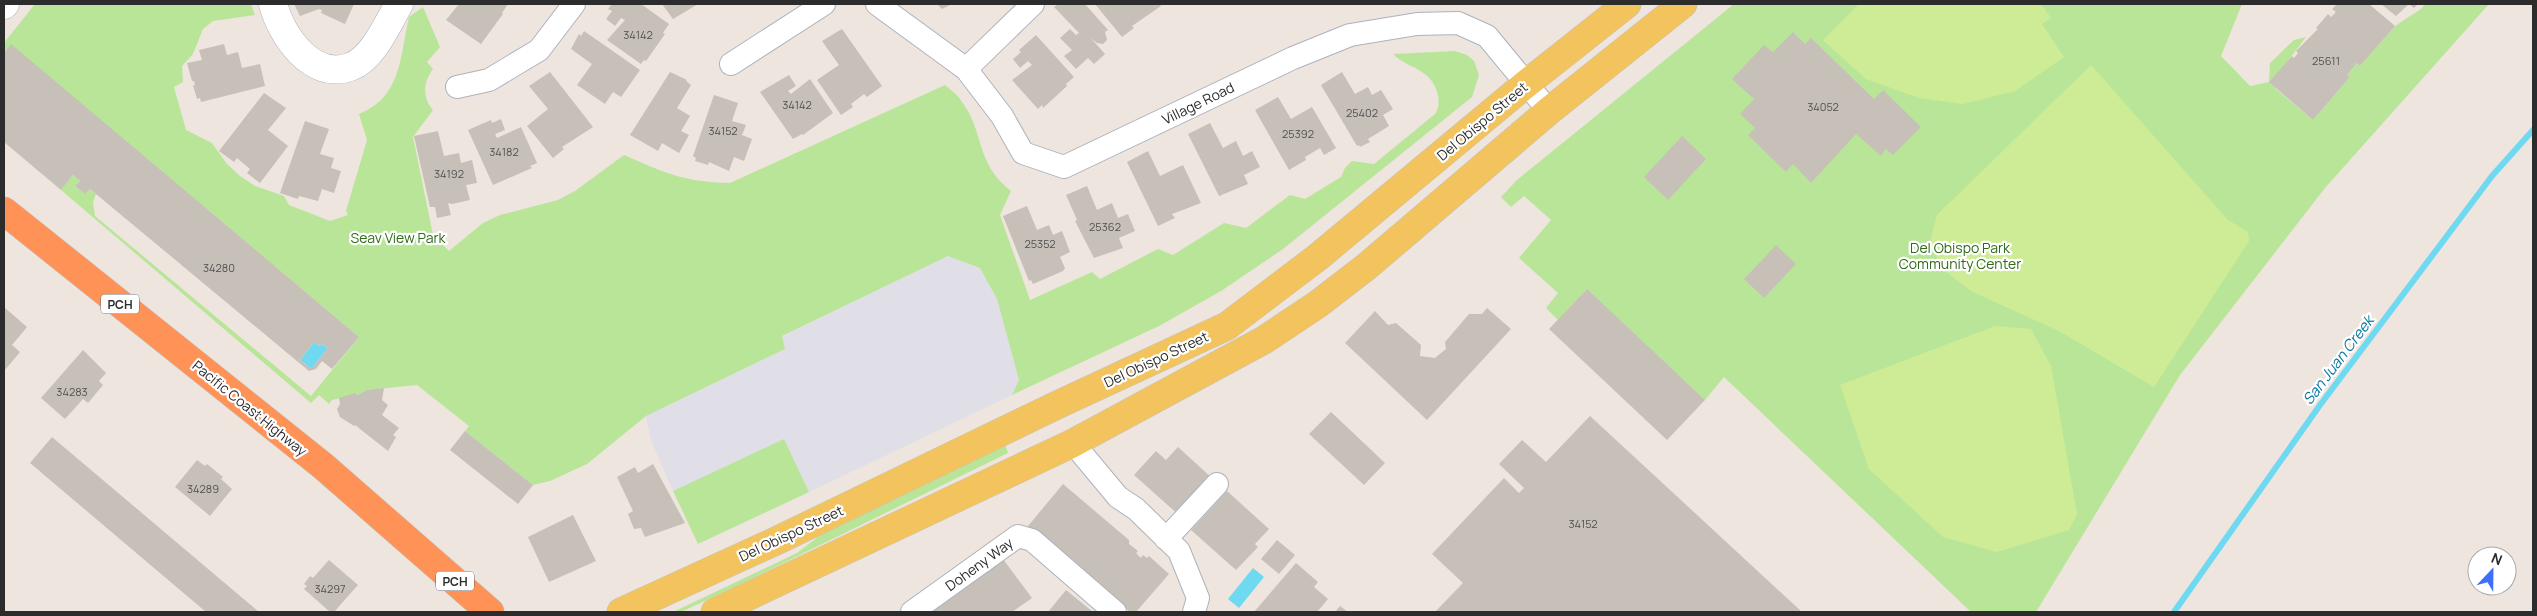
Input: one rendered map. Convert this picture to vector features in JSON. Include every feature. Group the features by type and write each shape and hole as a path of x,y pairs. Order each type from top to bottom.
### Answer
{"highway":[{"name":"Pacific Coast Highway","path":"4,211 323,466 490,612"}],"main road":[{"name":"Del Obispo Street","path":"621,612 778,540 1055,406 1227,326 1318,257 1526,84 1627,4"},
{"path":"715,612 1074,443 1264,340 1318,304 1366,267 1549,111 1683,4"}],"street":[{"path":"273,4 275,14 302,56 329,70 352,67 376,46 398,4"},
{"path":"457,87 489,80 539,50 574,4"},
{"path":"731,64 824,4"},
{"name":"Village Road","path":"876,4 966,69 1002,116 1023,153 1064,167 1293,58 1350,36 1417,24 1458,23 1487,36 1549,111"},
{"path":"966,69 1033,4"},
{"path":"1074,443 1118,497 1136,509 1180,551 1198,598 1194,612"},
{"path":"1166,538 1217,484"},
{"name":"Doheny Way","path":"912,612 1018,536 1032,540 1116,612"}],"shaded area":[{"path":"948,256 980,268 997,299 1019,380 1012,395 809,492 784,439 673,491 651,440 646,416 785,349 781,337"}],"green space":[{"name":"Seav View Park","path":"35,4 251,4 255,15 213,21 203,29 193,54 182,66 183,82 174,87 186,130 212,143 227,164 255,186 284,196 289,205 330,221 348,215 346,211 367,140 359,114 373,107 384,97 391,86 401,60 409,17 423,7 440,47 427,62 433,69 427,79 425,90 429,105 433,110 413,137 433,235 449,251 483,223 500,215 558,200 575,191 624,155 675,175 700,181 730,183 945,85 958,97 969,114 991,170 1011,191 1000,215 1030,300 1092,272 1100,279 1158,249 1173,255 1224,223 1246,228 1290,195 1305,199 1341,177 1345,168 1352,161 1374,164 1435,114 1439,104 1438,93 1430,79 1393,54 1455,51 1467,55 1474,61 1479,75 1472,97 1283,249 1221,291 1159,326 1012,395 1019,380 997,299 980,268 948,256 782,336 785,349 646,416 587,464 550,481 533,485 465,431 469,426 417,385 367,390 357,395 332,400 329,404 319,395 311,403 61,190 73,175 80,181 75,186 85,194 90,189 96,194 93,202 95,216 311,396 359,337 11,45 4,53 4,43"},
{"name":"Del Obispo Park Community Center","path":"1734,4 2242,4 2221,56 2250,86 2269,82 2270,63 2294,40 2306,37 2272,82 2276,89 2313,120 2350,77 2347,75 2357,63 2360,66 2395,26 2421,9 2425,4 2489,4 2325,188 2180,375 2036,612 1971,612 1724,377 1705,400 1586,290 1558,320 1546,308 1558,293 1519,258 1551,220 1524,196 1511,207 1501,197 1517,180"},
{"path":"1859,4 2041,4 2051,18 2042,24 2064,57 2015,91 1963,104 1919,98 1866,79 1823,40"},
{"path":"2091,65 2228,220 2248,232 2249,241 2154,387 2059,331 1971,291 1945,271 1929,245 1937,215"},
{"path":"1995,326 2031,329 2051,366 2077,514 2069,530 1997,552 1943,537 1869,469 1840,385"},
{"path":"784,439 809,492 698,544 673,491"},
{"path":"1005,444 1008,453 726,591 681,612 673,612 797,553 836,523"}],"water":[{"path":"314,342 319,346 322,344 328,348 313,367 309,367 300,360"},
{"path":"1253,568 1264,577 1239,608 1228,599"}],"building":[{"path":"294,4 354,4 345,24 321,13 322,10 319,9 300,16"},
{"path":"459,4 508,4 481,44 446,20"},
{"path":"612,4 641,4 669,24 663,33 665,34 646,61 644,60 641,64 607,40 625,20 621,18 615,26 606,19 612,11 608,9"},
{"path":"662,4 698,4 673,19"},
{"path":"937,4 952,4 942,9"},
{"path":"1058,4 1085,4 1108,30 1105,32 1107,40 1103,44 1097,43 1091,38 1105,54 1094,64 1088,58 1076,69 1064,56 1072,50 1060,38 1070,29 1076,35 1079,33 1054,7"},
{"path":"1095,4 1159,4 1161,6 1132,26 1134,28 1122,37"},
{"path":"2337,4 2369,4 2395,26 2360,66 2357,63 2347,75 2350,77 2313,120 2269,82 2292,56 2294,58 2298,53 2296,51 2318,29 2316,28 2328,14 2331,17 2336,12 2332,9"},
{"path":"2381,4 2409,4 2396,16"},
{"path":"2409,4 2418,4 2414,8"},
{"path":"842,29 882,86 867,97 864,94 851,104 853,107 841,115 817,80 839,65 822,41"},
{"path":"584,31 640,70 621,97 613,92 605,104 577,85 592,64 571,49 579,34 581,36"},
{"path":"1793,32 1805,44 1811,38 1874,99 1883,90 1921,127 1893,155 1886,149 1881,156 1856,134 1811,183 1793,164 1786,172 1748,135 1755,128 1740,114 1754,99 1732,79 1764,45 1773,52"},
{"path":"1036,35 1074,77 1043,108 1042,105 1038,109 1012,80 1032,65 1028,61 1020,68 1013,59 1021,52 1019,50"},
{"path":"11,44 359,337 332,369 322,361 316,369 309,371 90,189 85,194 75,186 80,181 73,175 61,190 4,142 4,53","holes":["314,342 319,346 322,344 328,348 313,367 309,367 300,360"]},
{"path":"224,44 227,55 238,52 242,68 260,64 265,86 201,102 200,98 197,99 193,85 195,85 194,81 192,81 187,63 202,60 199,50"},
{"path":"550,72 593,127 562,147 564,149 553,158 527,126 548,109 529,86"},
{"path":"670,72 687,80 691,85 677,108 690,116 681,131 689,135 679,153 662,143 658,151 630,135"},
{"path":"1342,72 1355,94 1368,87 1372,95 1381,90 1393,109 1383,115 1389,126 1368,139 1370,142 1360,147 1359,145 1357,146 1321,85"},
{"path":"789,75 796,86 788,91 791,94 810,79 833,113 803,135 793,139 760,92"},
{"path":"264,93 286,108 268,130 288,146 260,183 247,173 250,169 237,158 234,162 219,151"},
{"path":"714,95 738,103 732,121 746,125 742,135 752,139 744,161 734,157 729,171 709,162 708,165 695,161 696,158 693,156"},
{"path":"1278,97 1291,119 1312,107 1336,148 1324,155 1320,148 1305,157 1306,160 1289,170 1255,110"},
{"path":"501,119 505,130 495,134 497,138 521,127 537,163 530,166 532,168 493,185 468,130 491,120 492,123"},
{"path":"305,121 329,129 320,154 334,158 331,168 341,171 334,193 322,189 318,201 299,196 298,199 280,193"},
{"path":"1210,123 1223,148 1236,141 1243,156 1252,151 1260,167 1244,175 1248,184 1219,196 1188,134"},
{"path":"438,131 444,156 459,153 461,163 472,160 477,183 466,185 470,200 452,204 448,203 451,215 437,218 435,207 430,207 414,136"},
{"path":"1682,136 1706,159 1668,200 1644,177"},
{"path":"1148,151 1160,176 1183,165 1201,203 1172,214 1175,218 1158,226 1127,162"},
{"path":"1087,186 1097,210 1112,203 1118,218 1128,214 1135,231 1119,238 1123,248 1094,258 1075,221 1077,220 1066,195"},
{"path":"1027,206 1037,230 1049,225 1053,235 1062,231 1070,252 1060,257 1065,268 1063,271 1033,284 1031,280 1029,281 1003,216"},
{"path":"1776,245 1796,264 1764,298 1744,279"},
{"path":"1587,289 1705,400 1667,440 1549,329"},
{"path":"4,307 27,327 12,345 20,352 4,371"},
{"path":"1487,308 1511,329 1427,420 1345,343 1375,311 1388,325 1396,323 1421,345 1420,356 1435,358 1446,349 1445,342 1469,314 1482,314"},
{"path":"83,350 106,373 99,381 103,385 88,403 83,399 65,419 41,398"},
{"path":"384,388 382,400 388,405 382,415 399,428 393,435 396,437 388,451 355,425 340,417 337,409 340,404 339,398 355,393 357,395 367,390"},
{"path":"1331,412 1385,463 1364,485 1309,434"},
{"path":"1590,416 1802,612 1435,612 1463,583 1432,554 1504,478 1519,493 1524,488 1499,464 1522,440 1546,462"},
{"path":"465,431 533,485 518,504 450,450"},
{"path":"52,437 259,612 206,612 30,463"},
{"path":"1178,447 1213,479 1180,516 1134,475 1156,451 1166,460"},
{"path":"197,460 205,466 207,464 223,477 221,479 232,489 210,516 175,487"},
{"path":"653,464 685,523 645,537 641,528 634,529 628,514 633,511 617,477 635,467 638,473"},
{"path":"1063,484 1129,540 1129,544 1138,551 1136,553 1141,558 1143,555 1147,558 1149,556 1169,574 1136,612 1130,612 1028,526"},
{"path":"1227,491 1269,529 1255,544 1258,547 1236,570 1191,530"},
{"path":"573,515 596,561 549,582 528,537"},
{"path":"1277,540 1295,555 1279,574 1261,559"},
{"path":"1000,555 1032,598 1012,612 923,612"},
{"path":"329,560 358,585 334,612 330,612 304,589 307,586 304,584 310,576 313,578"},
{"path":"1296,563 1318,582 1314,587 1328,599 1317,612 1254,612"},
{"path":"1066,590 1093,612 1048,612"},
{"path":"1340,606 1348,612 1335,612"}],"waterway":[{"name":"San Juan Creek","path":"2174,612 2320,405 2492,176 2533,130"}]}
